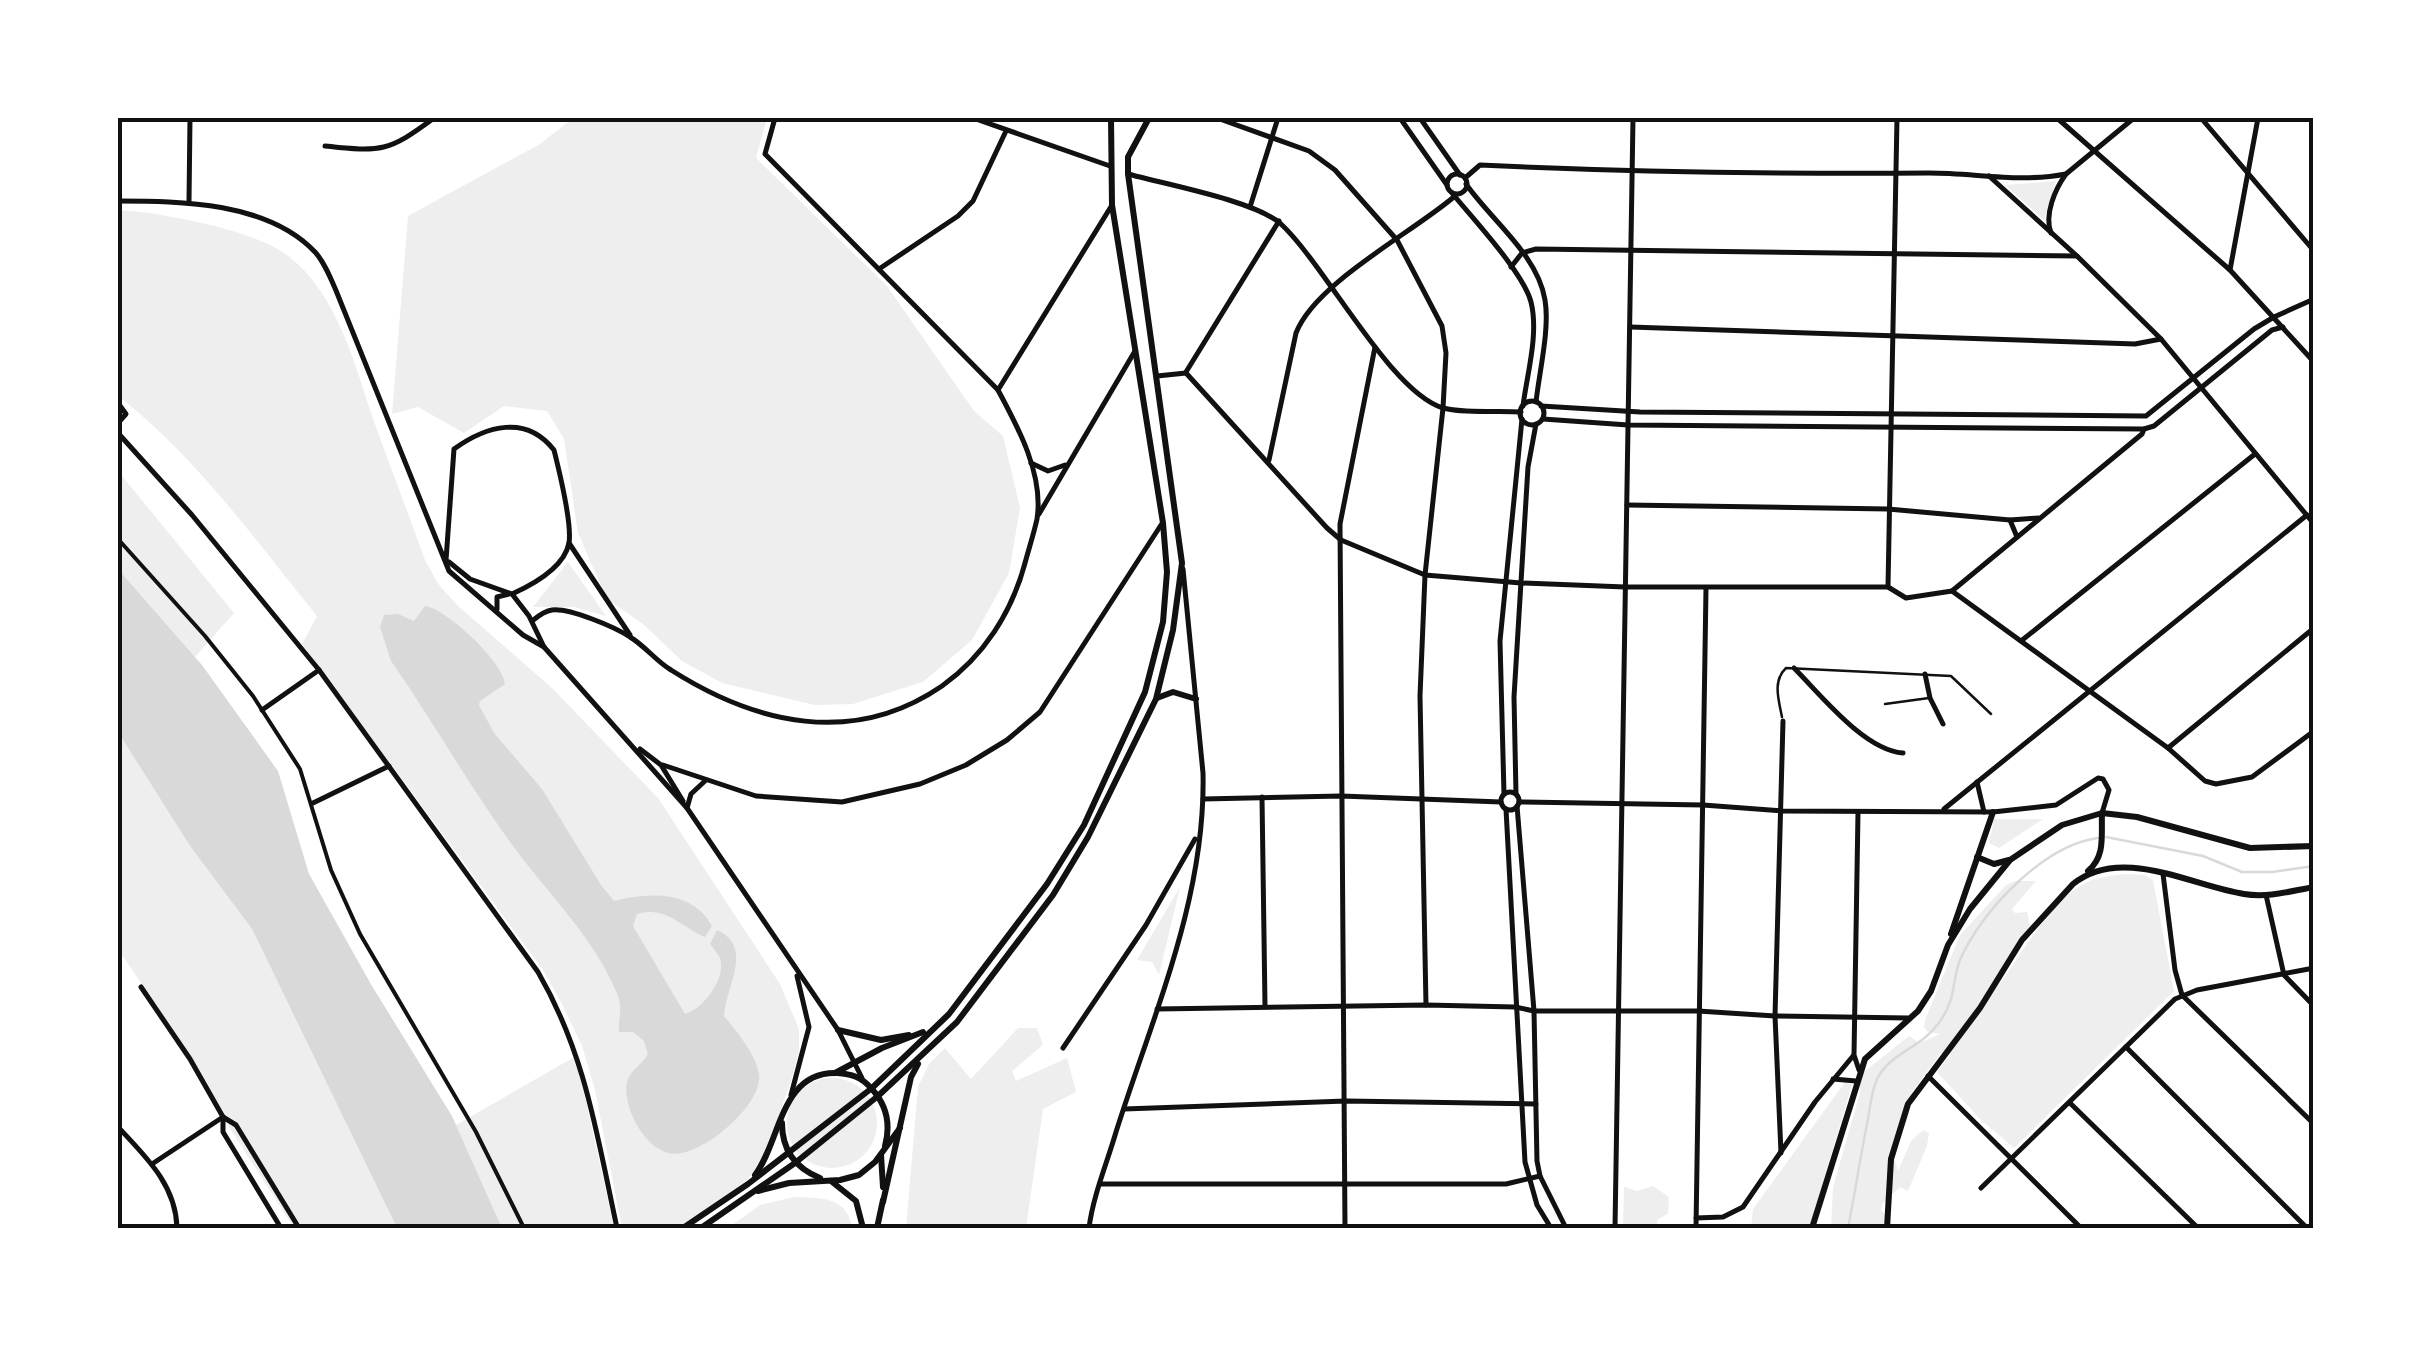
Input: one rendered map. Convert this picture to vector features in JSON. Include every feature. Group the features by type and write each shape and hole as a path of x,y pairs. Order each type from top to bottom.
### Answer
{"main road":[{"path":"701,1228 872,1088 949,1014 1047,884 1084,825 1145,692 1163,622 1167,572 1163,522 1112,205 1112,118"},
{"path":"683,1228 796,1163 878,1096 969,1007 1053,895 1088,838 1156,699 1173,630 1182,564 1128,174 1128,157 1150,118"},
{"path":"1156,699 1173,692 1196,699"},
{"path":"1812,1228 1859,1070 1880,1042 1918,1010 1930,991 1977,857 1988,812"},
{"path":"1887,1228 1888,1180 1895,1140 1908,1104 1980,1008 2022,940 2096,864 2102,849 2102,812"},
{"path":"1948,945 1970,909 2010,860 2062,825 2084,816 2102,812 2138,816 2250,848 2314,846"},
{"path":"2084,816 2102,834"},
{"path":"2102,849 2114,867"},
{"path":"1977,857 1994,864 2010,860"},
{"path":"2083,876 2114,867 2266,896 2314,887"},
{"path":"838,1030 880,1040 929,1030"},
{"path":"750,1188 764,1164 791,1095 810,1079 835,1073 929,1030"},
{"path":"878,1228 910,1077 927,1051"},
{"path":"835,1073 862,1078 878,1096 887,1115 883,1202"},
{"path":"782,1117 782,1136 789,1154 809,1174 827,1180 856,1201 864,1228"},
{"path":"750,1188 859,1174 900,1128"}],"street":[{"path":"189,201 190,118"},
{"path":"325,146 396,146 434,118"},
{"path":"775,118 766,154 998,390 1018,426 1031,463 1038,516"},
{"path":"973,118 1110,166"},
{"path":"1216,118 1309,150 1327,163 1397,240 1442,326 1446,352 1443,408 1425,576 1420,696 1426,1005"},
{"path":"1250,208 1278,118"},
{"path":"1400,118 1511,267 1531,302 1532,326 1500,641 1502,798 1506,809 1514,1006 1528,1180 1536,1204 1551,1228"},
{"path":"1420,118 1537,278 1546,301 1538,404 1542,419"},
{"path":"1615,1228 1634,118"},
{"path":"1888,587 1897,118"},
{"path":"2057,118 2230,270 2314,362"},
{"path":"2052,234 2047,223 2057,186 2066,174 2134,118"},
{"path":"2201,118 2314,251"},
{"path":"2230,270 2258,118"},
{"path":"878,269 958,216 973,201 1006,131"},
{"path":"1269,460 1303,314 1453,194 1461,193 1464,179 1480,165 1987,175 2020,180 2066,174"},
{"path":"1128,174 1250,208 1279,222 1334,287 1401,378 1443,408 1522,412 1538,404 1628,410 2146,416 2274,317 2314,299"},
{"path":"1987,175 2078,256 2161,339 2314,524"},
{"path":"1447,186 1451,176 1464,179"},
{"path":"118,201 189,201 237,212 279,227 303,242 322,261 449,571 544,647 687,808"},
{"path":"998,390 1112,205"},
{"path":"1186,372 1279,222"},
{"path":"1511,267 1522,253 1536,249 2078,256"},
{"path":"1630,327 2135,344 2161,339"},
{"path":"1522,412 1528,424 1542,419 1628,425 2144,429 2154,426 2272,330 2283,327"},
{"path":"1345,1228 1340,524 1375,347"},
{"path":"446,560 454,449 469,438 503,426 524,428 554,450 569,543 632,637 651,656 720,698 772,718 841,721 886,712 922,698 954,677 993,635 1020,580 1038,516 1135,350"},
{"path":"1154,376 1186,372"},
{"path":"1186,372 1341,540 1425,576 1520,583 1888,587 1906,598 1952,590 2144,429"},
{"path":"118,403 126,414 118,423"},
{"path":"1536,424 1528,468 1520,583 1514,697 1516,794 1534,1011 1540,1176 1566,1228"},
{"path":"118,434 192,515 319,670 524,952 555,1001 582,1069 617,1228"},
{"path":"2022,641 2255,454"},
{"path":"1031,463 1048,470 1067,463"},
{"path":"1627,506 1888,509 2010,520 2040,518"},
{"path":"1942,812 2306,515"},
{"path":"2010,520 2017,537"},
{"path":"644,759 756,796 842,802 920,784 966,765 1008,740 1040,712 1163,522"},
{"path":"118,539 204,636 262,710 300,770 332,870 360,934 476,1132 524,1228"},
{"path":"498,612 498,597 512,594 544,576 569,543"},
{"path":"446,560 470,579 512,594 544,647"},
{"path":"1089,1228 1193,887 1203,799 1182,564"},
{"path":"1696,1228 1706,588"},
{"path":"1952,590 2168,748 2205,781 2216,784 2252,777 2314,732"},
{"path":"508,622 519,626 552,610 632,637"},
{"path":"2168,748 2314,628"},
{"path":"1794,668 1846,720 1883,748 1903,754"},
{"path":"262,710 319,670"},
{"path":"1925,674 1930,698 1943,724"},
{"path":"1781,1152 1774,1016 1783,721"},
{"path":"632,743 662,765 675,783 687,808 838,1030 862,1078"},
{"path":"313,803 388,766"},
{"path":"1506,809 1518,804 1622,804 1782,811 1988,812 2056,805 2098,778 2103,779 2109,790 2102,812"},
{"path":"687,808 691,794 706,780"},
{"path":"1977,782 1988,812"},
{"path":"1203,799 1502,798 1516,794"},
{"path":"1262,797 1265,1006"},
{"path":"1858,812 1854,1055 1859,1070"},
{"path":"1064,1048 1146,925 1198,835"},
{"path":"2164,874 2174,970 2182,995 2314,1124"},
{"path":"2266,896 2284,974 2314,1006"},
{"path":"1981,1188 2167,1005 2182,995 2314,968"},
{"path":"791,1095 809,1027 796,973"},
{"path":"141,987 224,1117 236,1125 299,1228"},
{"path":"1157,1009 1514,1006 1534,1011 1698,1010 1774,1016 1908,1018"},
{"path":"2126,1048 2310,1227"},
{"path":"1696,1218 1736,1213 1854,1055"},
{"path":"1928,1076 2082,1228"},
{"path":"1834,1080 1856,1081"},
{"path":"1124,1109 1346,1102 1536,1104"},
{"path":"2070,1102 2198,1228"},
{"path":"152,1164 224,1117"},
{"path":"224,1117 224,1132 281,1228"},
{"path":"118,1128 164,1180 176,1212 177,1228"},
{"path":"1100,1184 1506,1184 1540,1176"}],"lane":[{"path":"1783,721 1776,691 1780,673 1786,668 1951,676 1991,714"},
{"path":"1885,704 1930,698"}],"shaded area":[{"path":"573,118 767,118 756,158 887,286 974,411 1003,436 1020,508 1009,573 972,640 923,682 853,704 815,705 722,683 682,661 643,624 607,599 578,533 564,439 547,411 504,406 464,433 418,407 392,414 408,216 540,144"},
{"path":"2056,181 2044,220 2005,185"},
{"path":"118,210 230,230 272,246 305,272 344,335 425,560 439,585 551,687 658,798 780,984 799,1029 799,1052 762,1161 748,1179 684,1228 622,1228 595,1090 582,1046 543,970 302,644 317,616 199,472 118,396"},
{"path":"118,471 234,613 195,657 118,569"},
{"path":"568,562 606,616 574,607 533,607"},
{"path":"118,569 202,665 278,771 309,874 452,1116 502,1228 397,1228 252,929 190,846 118,732"},
{"path":"425,606 460,626 495,663 505,684 479,705 494,733 542,789 614,901 655,895 682,900 704,914 712,926 705,937 665,915 647,912 637,914 633,926 685,1014 705,1000 720,975 720,958 710,944 717,930 734,947 735,969 724,1016 754,1059 759,1075 751,1101 711,1140 681,1153 668,1153 651,1143 638,1127 626,1086 648,1054 644,1041 633,1032 619,1032 619,1001 597,955 497,823 391,661 380,627 384,615 398,614 414,621"},
{"path":"118,732 190,846 252,929 397,1228 294,1228 222,1116 179,1039 118,949"},
{"path":"1994,819 2043,819 1999,848 1989,843"},
{"path":"2145,875 2153,880 2174,991 2014,1148 1981,1120 1937,1072 1951,1054 1940,1054 1912,1092 1894,1157 1898,1171 1911,1141 1923,1130 1929,1133 1908,1191 1900,1187 1883,1203 1881,1210 1895,1228 1831,1228 1833,1187 1860,1093 1860,1075 1909,1036 1920,1043 1940,1034 1928,1032 1925,1020 1960,935 2006,885 2036,881 2012,909 2015,913 2027,912 2030,925 1997,989 2035,933 2069,894 2102,877"},
{"path":"1180,887 1159,975 1152,962 1137,960"},
{"path":"1018,1028 1037,1028 1043,1045 1012,1071 1016,1081 1067,1058 1076,1092 1043,1109 1026,1228 906,1228 918,1087 929,1064 945,1048 971,1079"},
{"path":"576,1056 614,1228 502,1228 456,1125"},
{"path":"832,1078 849,1081 864,1091 874,1106 874,1140 864,1155 849,1165 832,1168 815,1165 800,1155 790,1140 787,1123 790,1106 800,1091 815,1081"},
{"path":"1845,1082 1852,1085 1809,1228 1751,1228 1753,1209"},
{"path":"1653,1186 1669,1197 1668,1214 1658,1219 1656,1228 1623,1228 1624,1187 1637,1191"},
{"path":"794,1197 839,1204 852,1228 728,1228 760,1205"}],"waterway":[{"path":"2106,837 2203,856 2242,872 2314,866"},
{"path":"1848,1228 1877,1079 1890,1062 1938,1024 1951,999 1960,960 1999,902 2057,853 2098,838"}]}
